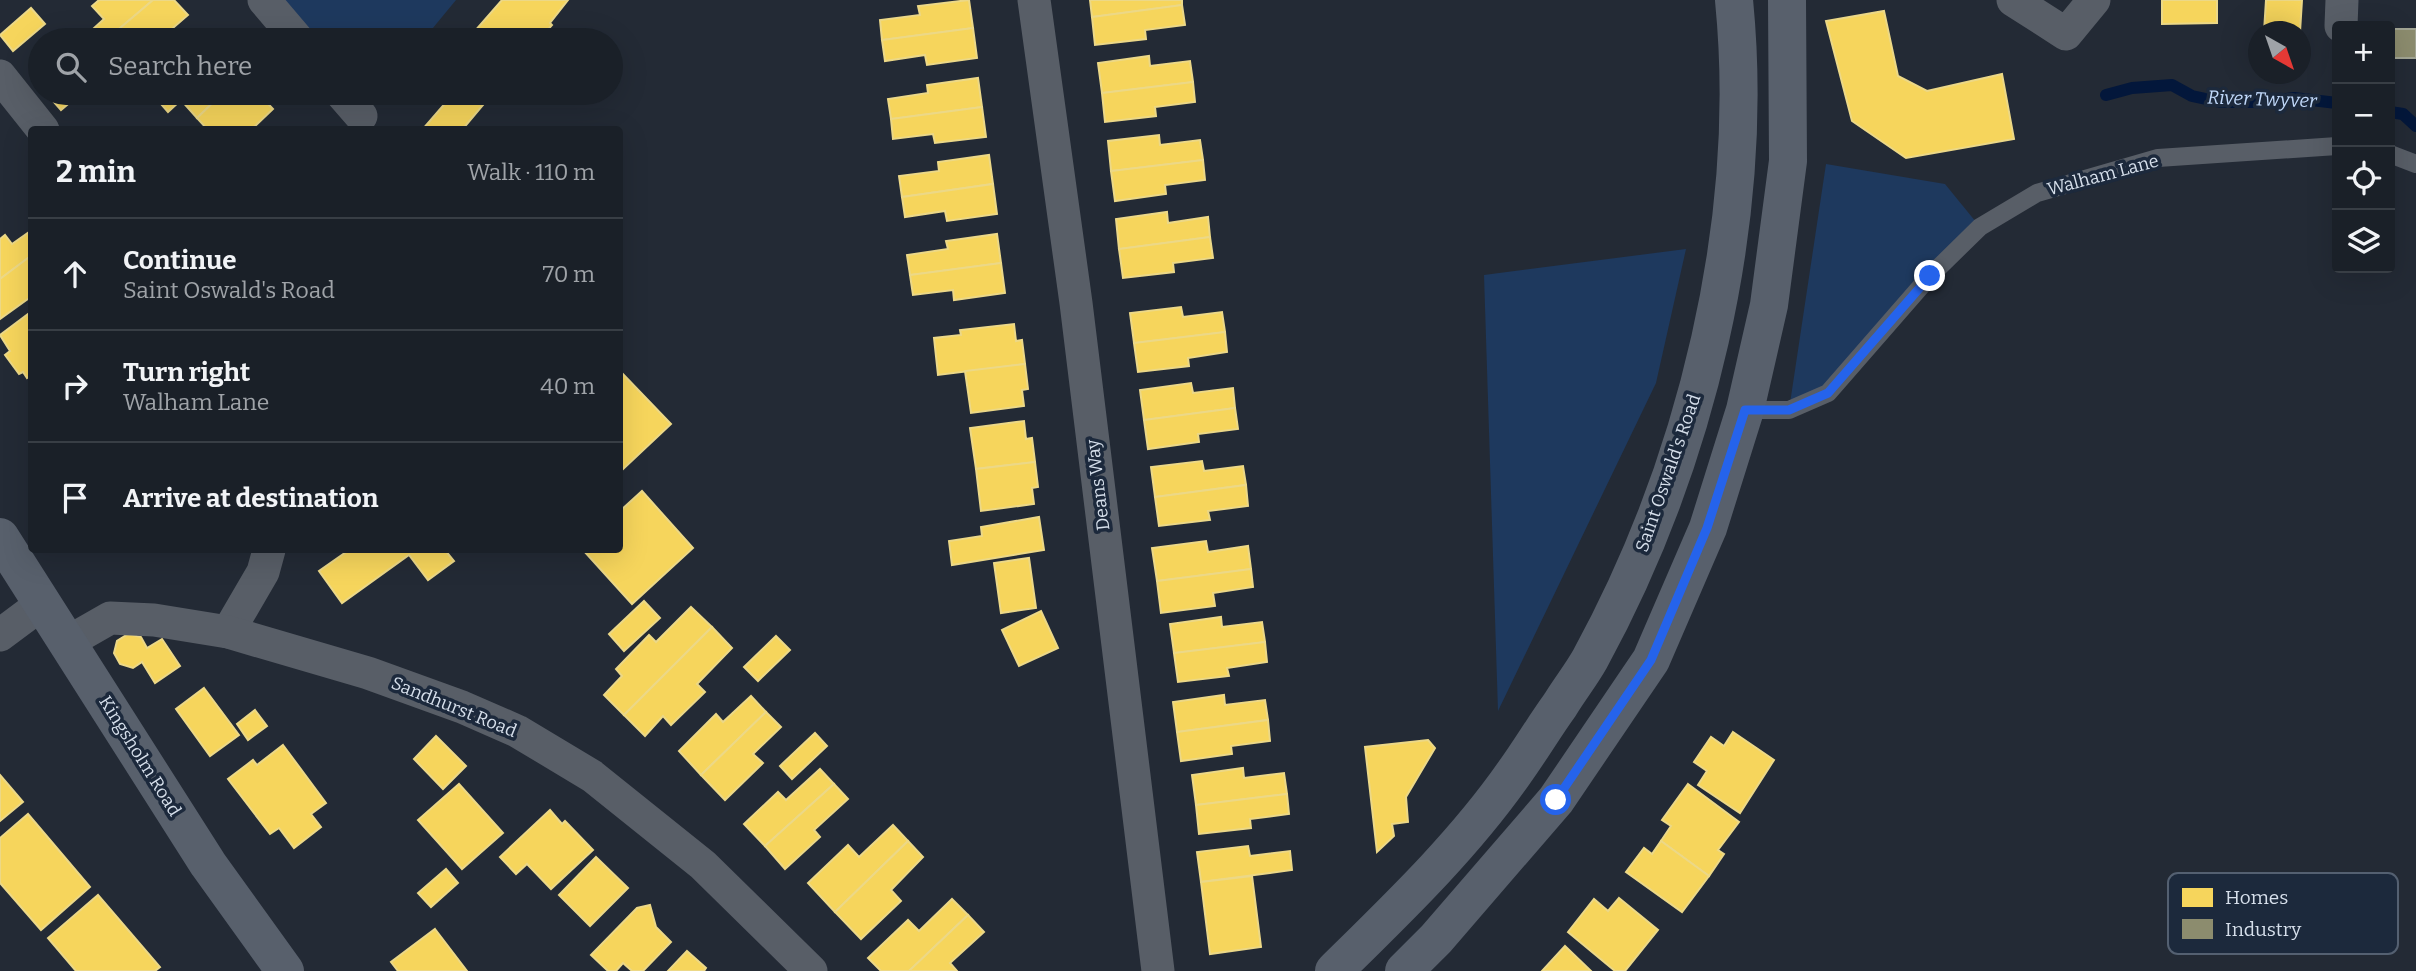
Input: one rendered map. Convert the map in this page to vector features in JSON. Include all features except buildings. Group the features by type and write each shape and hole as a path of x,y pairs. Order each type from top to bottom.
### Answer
{"main road":[{"name":"Saint Oswald's Road","path":"1334,971 1453,849 1513,775 1589,660 1651,531 1696,396 1716,309 1738,160 1737,31 1734,0"},
{"path":"1404,971 1436,939 1556,800 1651,660 1707,528 1745,410 1769,305 1788,161 1787,0"},
{"name":"Kingsholm Road","path":"0,537 208,864 285,971"}],"street":[{"path":"264,0 288,28"},
{"name":"Deans Way","path":"1034,0 1076,303 1158,971"},
{"path":"2013,0 2066,34 2094,0"},
{"path":"2341,21 2342,0"},
{"path":"0,76 40,126"},
{"path":"228,632 263,572 268,553"},
{"path":"0,635 43,603"},
{"name":"Sandhurst Road","path":"68,642 110,618 154,620 228,632 368,673 462,707 517,731 592,776 651,821 703,865 811,971"}],"lane":[{"name":"Walham Lane","path":"1745,410 1789,410 1828,393 1930,276 1980,227 2037,193 2158,158 2332,146"},
{"path":"2395,156 2416,164"}],"shaded area":[{"path":"264,0 456,0 433,28 288,28"},
{"path":"1826,164 1945,184 1980,227 1828,393 1789,410"},
{"path":"1686,249 1656,383 1498,711 1484,275"}],"waterway":[{"name":"River Twyver","path":"2106,95 2132,88 2172,85 2192,96 2220,102 2259,102 2294,98 2332,102"},
{"name":"River Twyver","path":"2395,113 2403,114 2416,126"}],"route":[{"path":"1556,800 1651,660 1707,528 1745,410 1789,410 1828,393 1930,276"}]}
